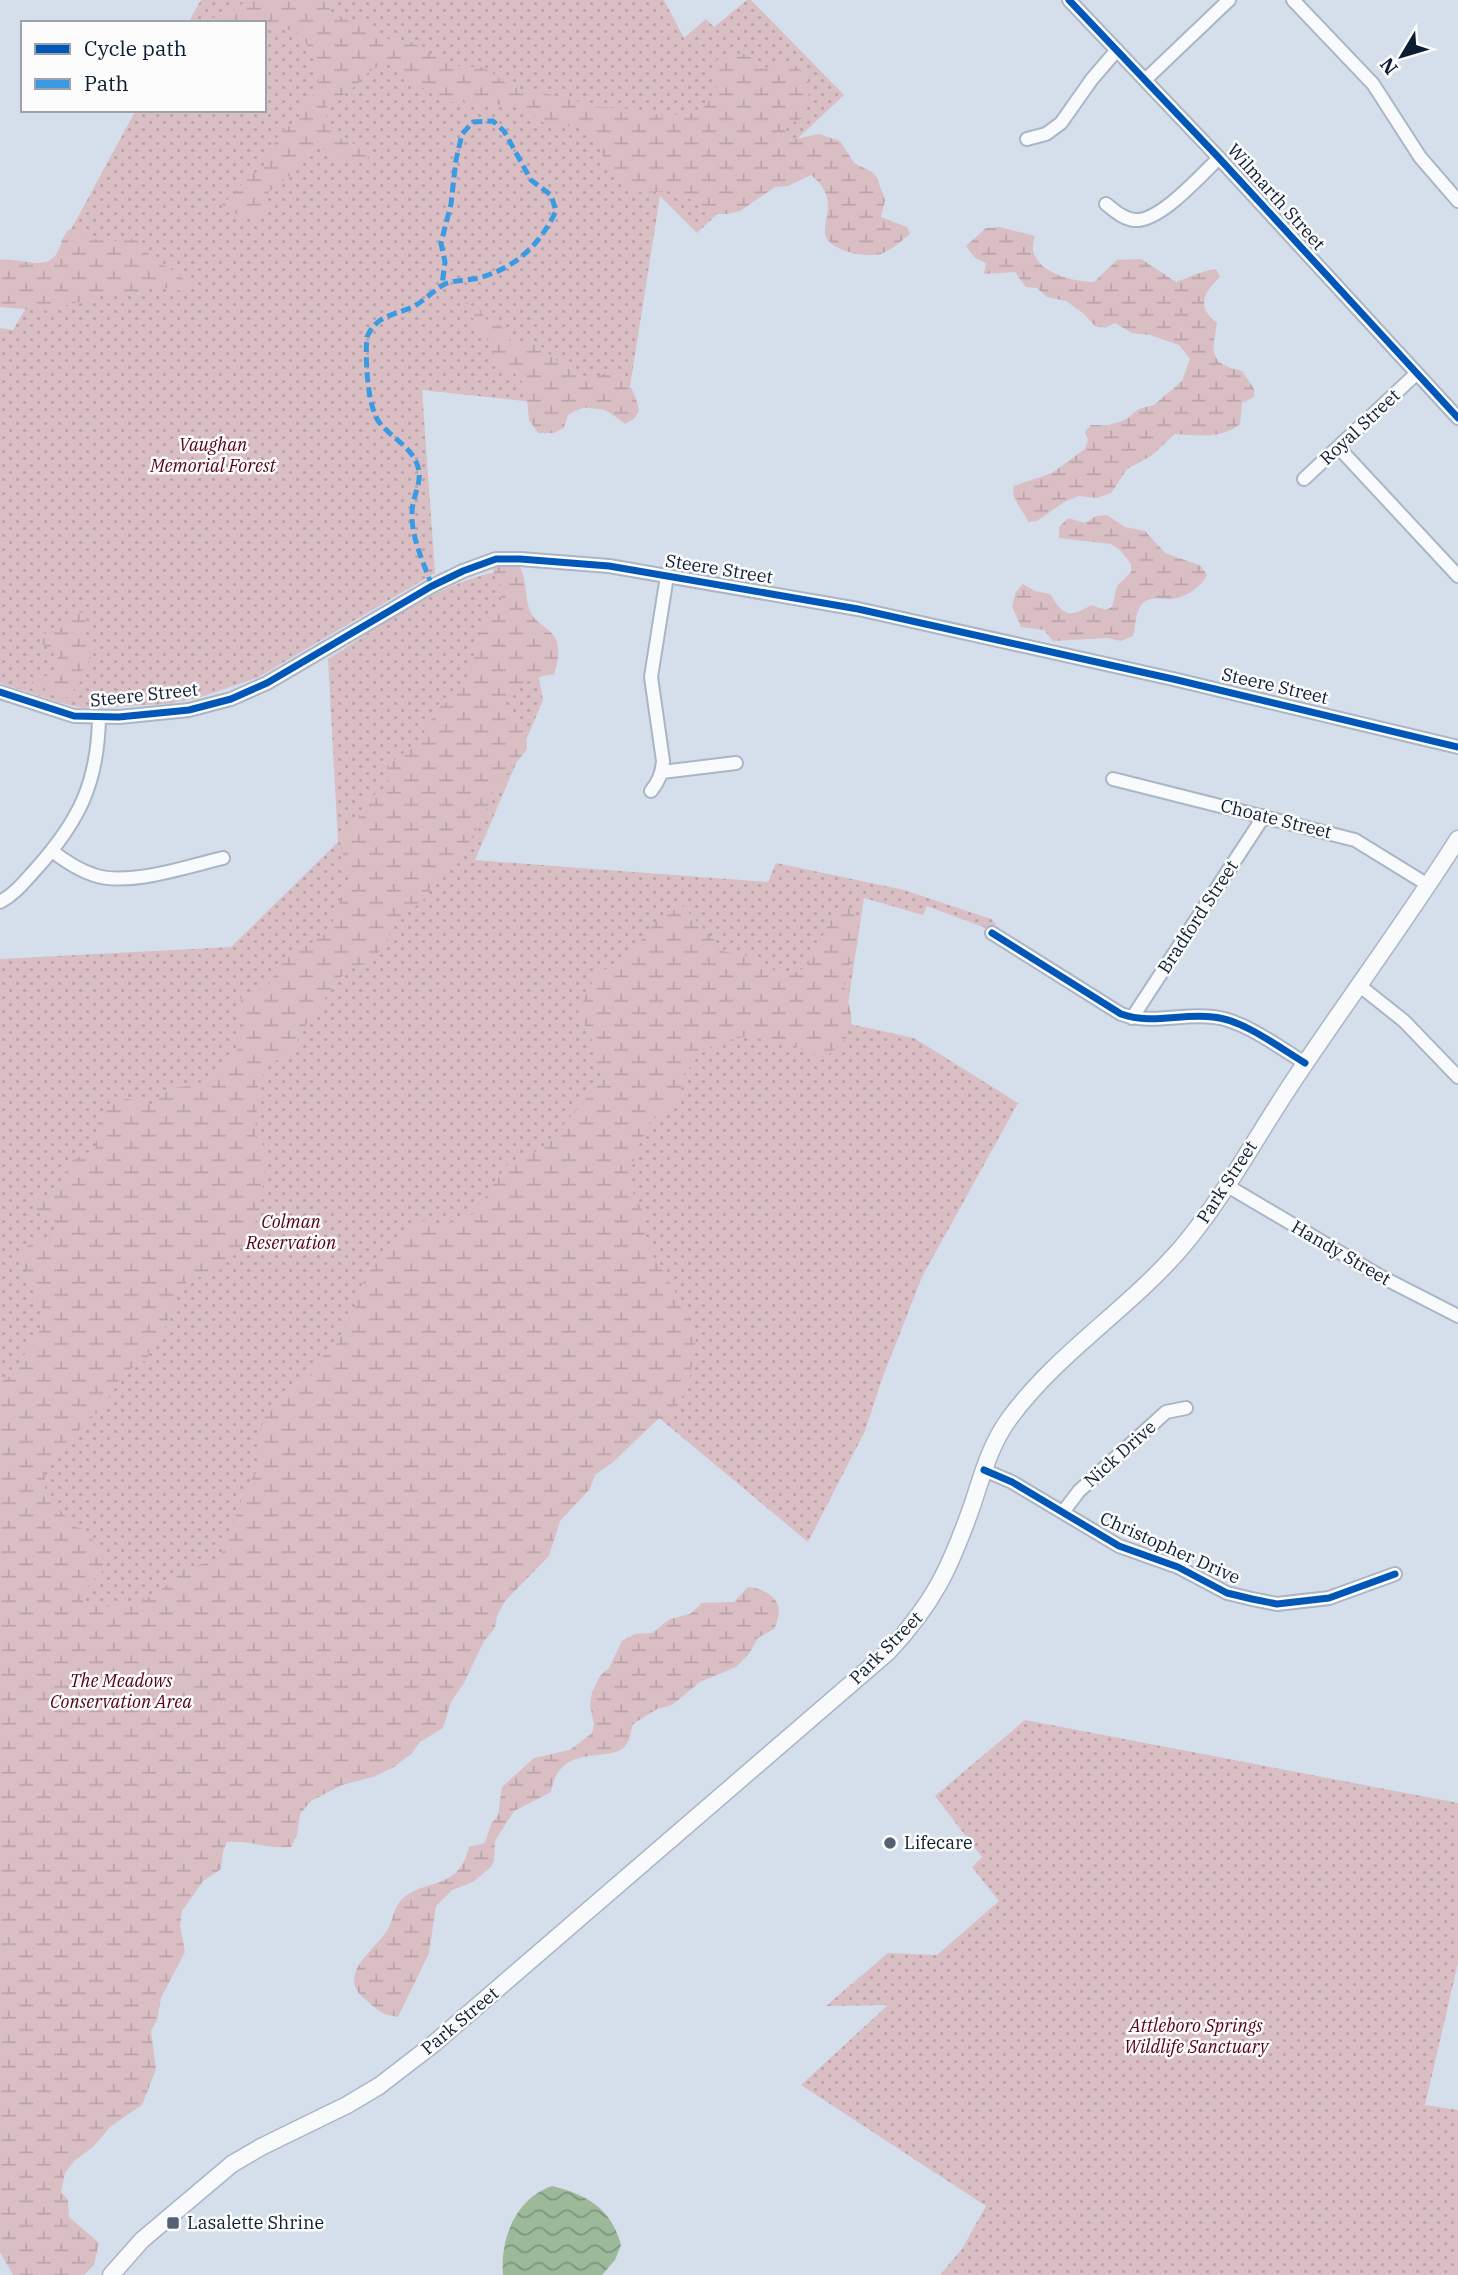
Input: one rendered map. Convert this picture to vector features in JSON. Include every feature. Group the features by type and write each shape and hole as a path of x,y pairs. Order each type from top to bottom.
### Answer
{"main road":[{"name":"Park Street","path":"111,2275 142,2239 232,2164 347,2105 401,2070 888,1651 913,1626 946,1574 991,1450 1023,1399 1157,1275 1203,1220 1305,1063 1458,839"}],"street":[{"name":"Wilmarth Street","path":"1069,0 1219,158 1458,418"},
{"path":"1145,80 1228,0"},
{"path":"1293,0 1373,84 1420,157 1458,201"},
{"path":"1027,139 1046,134 1061,123 1092,79 1117,50"},
{"path":"1106,204 1124,218 1149,218 1162,210 1219,158"},
{"name":"Royal Street","path":"1304,479 1416,374"},
{"path":"1338,447 1458,576"},
{"name":"Steere Street","path":"0,692 74,716 99,717 189,710 231,699 286,672 463,570 496,559 556,560 858,609 1301,708 1458,747"},
{"path":"651,791 662,772 663,761 651,677 667,576"},
{"path":"0,902 10,896 52,851 86,798 99,741 99,717"},
{"path":"662,772 736,763"},
{"name":"Choate Street","path":"1112,779 1355,840 1428,885"},
{"name":"Bradford Street","path":"1132,1018 1264,816"},
{"path":"52,851 95,876 117,880 223,858"},
{"path":"992,933 1110,1009 1145,1020 1203,1016 1225,1018 1305,1063"},
{"path":"1360,986 1404,1021 1458,1077"},
{"name":"Handy Street","path":"1226,1185 1378,1275 1458,1316"},
{"name":"Nick Drive","path":"1063,1512 1079,1491 1166,1412 1186,1408"},
{"name":"Christopher Drive","path":"984,1470 1012,1482 1119,1546 1178,1567 1227,1593 1252,1600 1277,1604 1329,1598 1395,1574"}],"green space":[{"name":"Vaughan Memorial Forest","path":"201,0 664,0 684,38 706,19 714,27 747,0 751,0 844,95 697,233 660,196 626,412 422,390 435,573 257,678 198,698 166,704 82,708 0,683 0,328 13,330 135,112 266,112 266,21 189,21"},
{"path":"247,0 329,0 330,12 333,15 363,23 382,38 411,42 448,64 484,67 511,87 573,99 587,106 630,109 645,114 677,115 692,113 704,107 715,94 717,87 714,66 718,59 748,53 761,69 785,62 792,63 807,76 810,89 803,118 787,125 785,133 795,139 819,134 840,141 854,163 872,172 877,178 885,200 881,217 907,227 910,234 877,255 853,253 831,244 825,233 828,211 826,193 811,175 788,186 775,187 740,211 728,214 718,214 674,191 642,193 612,174 598,146 580,128 544,123 519,108 487,103 449,102 428,92 397,67 388,65 374,69 352,89 329,100 327,104 327,120 331,130 338,137 365,150 369,154 367,160 351,163 327,150 312,151 289,176 268,193 264,215 246,216 235,213 221,203 232,197 248,176 263,169 280,131 297,122 305,103 317,91 318,78 315,55 296,31 266,27 266,21 204,21 234,10"},
{"path":"999,227 1035,236 1035,257 1042,265 1061,276 1073,279 1094,282 1117,260 1141,259 1176,282 1216,269 1220,277 1209,289 1204,300 1206,311 1217,323 1215,355 1223,364 1242,371 1254,389 1254,397 1242,403 1240,424 1217,434 1175,434 1151,456 1127,469 1111,493 1097,498 1079,496 1064,502 1037,521 1028,522 1015,500 1014,486 1052,473 1085,449 1088,440 1085,432 1091,425 1109,425 1125,420 1139,409 1154,405 1182,381 1190,359 1179,345 1150,335 1132,333 1115,323 1105,328 1095,326 1066,301 1047,297 1037,288 1026,287 1015,272 984,274 986,263 975,258 966,246 986,228"},
{"path":"70,229 103,242 133,239 140,242 151,258 174,271 193,288 189,293 158,288 104,295 45,311 0,307 0,260 36,263 49,261 57,254 64,235"},
{"path":"466,302 479,310 487,320 502,327 512,341 539,344 557,361 576,372 592,379 609,373 621,377 636,399 639,411 634,419 625,424 604,410 585,408 568,415 564,428 554,433 538,433 529,420 526,387 517,375 500,366 494,358 490,344 465,307"},
{"path":"1107,515 1125,527 1145,531 1165,553 1201,566 1207,575 1193,591 1183,596 1144,602 1138,612 1133,636 1121,641 1107,638 1053,641 1044,630 1021,627 1012,606 1016,592 1023,584 1035,591 1050,594 1067,613 1077,612 1091,605 1106,610 1112,607 1117,586 1131,572 1131,564 1120,550 1111,544 1059,538 1059,527 1068,518 1085,523 1096,516"},
{"name":"The Meadows Conservation Area","path":"515,561 522,572 531,613 555,638 558,650 554,675 539,677 511,688 506,695 504,711 526,736 527,749 493,792 485,816 468,844 421,903 404,913 390,933 386,945 369,962 349,970 340,978 307,1023 295,1046 267,1068 258,1085 255,1136 267,1155 261,1203 255,1224 245,1243 217,1273 190,1279 179,1289 164,1331 152,1341 147,1360 123,1373 103,1407 62,1446 45,1471 45,1493 75,1527 84,1529 103,1558 102,1572 82,1592 81,1599 87,1605 108,1606 135,1602 155,1595 186,1568 215,1561 224,1550 246,1487 263,1462 258,1436 265,1416 288,1390 313,1374 324,1355 335,1347 355,1308 364,1280 383,1250 410,1226 423,1221 443,1224 474,1213 506,1166 521,1155 541,1150 605,1077 594,1058 594,1045 578,1011 600,970 618,968 656,922 682,905 725,952 745,955 783,975 797,972 807,966 836,910 847,906 857,921 858,934 855,953 844,979 851,1027 837,1048 822,1060 793,1045 770,1045 754,1035 718,1042 698,1056 686,1073 679,1096 672,1105 654,1117 640,1143 627,1181 642,1210 646,1244 686,1309 696,1338 689,1383 677,1407 656,1421 612,1463 595,1475 590,1489 560,1521 549,1556 505,1601 497,1616 495,1628 484,1641 464,1683 451,1702 443,1728 420,1742 411,1754 394,1767 373,1777 342,1785 311,1801 300,1814 297,1835 291,1847 227,1842 221,1869 203,1881 182,1911 180,1925 185,1952 161,1998 157,2020 151,2031 156,2069 142,2105 111,2126 65,2173 61,2192 68,2200 69,2217 99,2243 94,2265 84,2275 13,2275 0,2252 0,1383 15,1373 20,1360 37,1339 44,1313 21,1262 28,1245 46,1238 54,1230 50,1218 37,1212 36,1200 53,1194 73,1160 96,1148 98,1124 108,1105 126,1099 151,1105 171,1088 207,1084 212,1081 214,1072 236,1056 241,1036 242,1025 238,1012 242,996 267,987 282,962 326,933 348,878 340,842 358,819 365,801 389,785 386,772 389,764 418,742 438,708 456,696 466,681 472,667 476,641 501,600 501,587 493,569 497,563"},
{"name":"Colman Reservation","path":"519,569 543,700 475,860 768,882 776,863 904,890 991,919 996,924 991,931 927,906 923,915 864,898 845,1023 914,1038 1018,1103 922,1277 882,1379 865,1431 808,1542 593,1363 88,1807 0,2008 0,959 231,947 338,842 328,659 395,616 444,590 494,572"},
{"path":"77,612 82,613 87,622 85,638 92,653 79,675 81,681 68,697 61,698 50,691 33,691 30,685 34,680 50,676 58,666 58,650 43,645 41,637 48,631 61,628"},
{"path":"748,1587 763,1591 775,1600 779,1610 775,1628 758,1638 749,1654 736,1667 700,1682 672,1705 657,1709 633,1724 626,1745 619,1751 586,1756 564,1766 556,1776 551,1792 514,1811 495,1841 491,1867 473,1882 452,1890 436,1906 429,1953 398,2017 380,2011 366,2000 357,1991 355,1972 388,1929 401,1900 421,1888 449,1877 464,1861 469,1847 485,1843 491,1824 498,1815 502,1787 534,1758 570,1750 592,1733 592,1692 600,1676 609,1668 622,1641 635,1634 652,1633 670,1619 690,1614 702,1603 734,1602"},
{"name":"Attleboro Springs Wildlife Sanctuary","path":"1025,1720 1458,1803 1458,1963 1425,2105 1458,2110 1458,2275 940,2275 962,2249 986,2206 801,2085 888,2005 826,2006 888,1953 937,1955 999,1901 972,1867 982,1857 935,1796"}],"water":[{"path":"552,2186 587,2199 611,2221 621,2245 615,2260 602,2275 503,2275 504,2248 512,2222 528,2200"}],"marked path":[{"path":"432,586 412,522 412,507 419,481 417,463 375,415 368,381 367,337 380,321 415,306 445,284 482,277 506,267 526,252 550,223 556,211 551,195 531,180 504,131 493,121 473,122 462,134 451,204 441,243 445,262 442,285"}],"cycle path":[{"path":"1069,0 1219,158 1458,418"},
{"path":"0,692 74,716 119,717 189,710 231,699 267,683 432,586 463,571 496,559 520,559 609,566 858,609 1173,679 1458,747"},
{"path":"992,933 1121,1014 1144,1019 1201,1016 1224,1019 1260,1035 1305,1063"},
{"path":"984,1470 1012,1482 1119,1546 1178,1567 1227,1593 1277,1604 1329,1598 1395,1574"}],"place":[{"name":"Lifecare","path":"890,1843"},
{"name":"Lasalette Shrine","path":"173,2223"}]}
